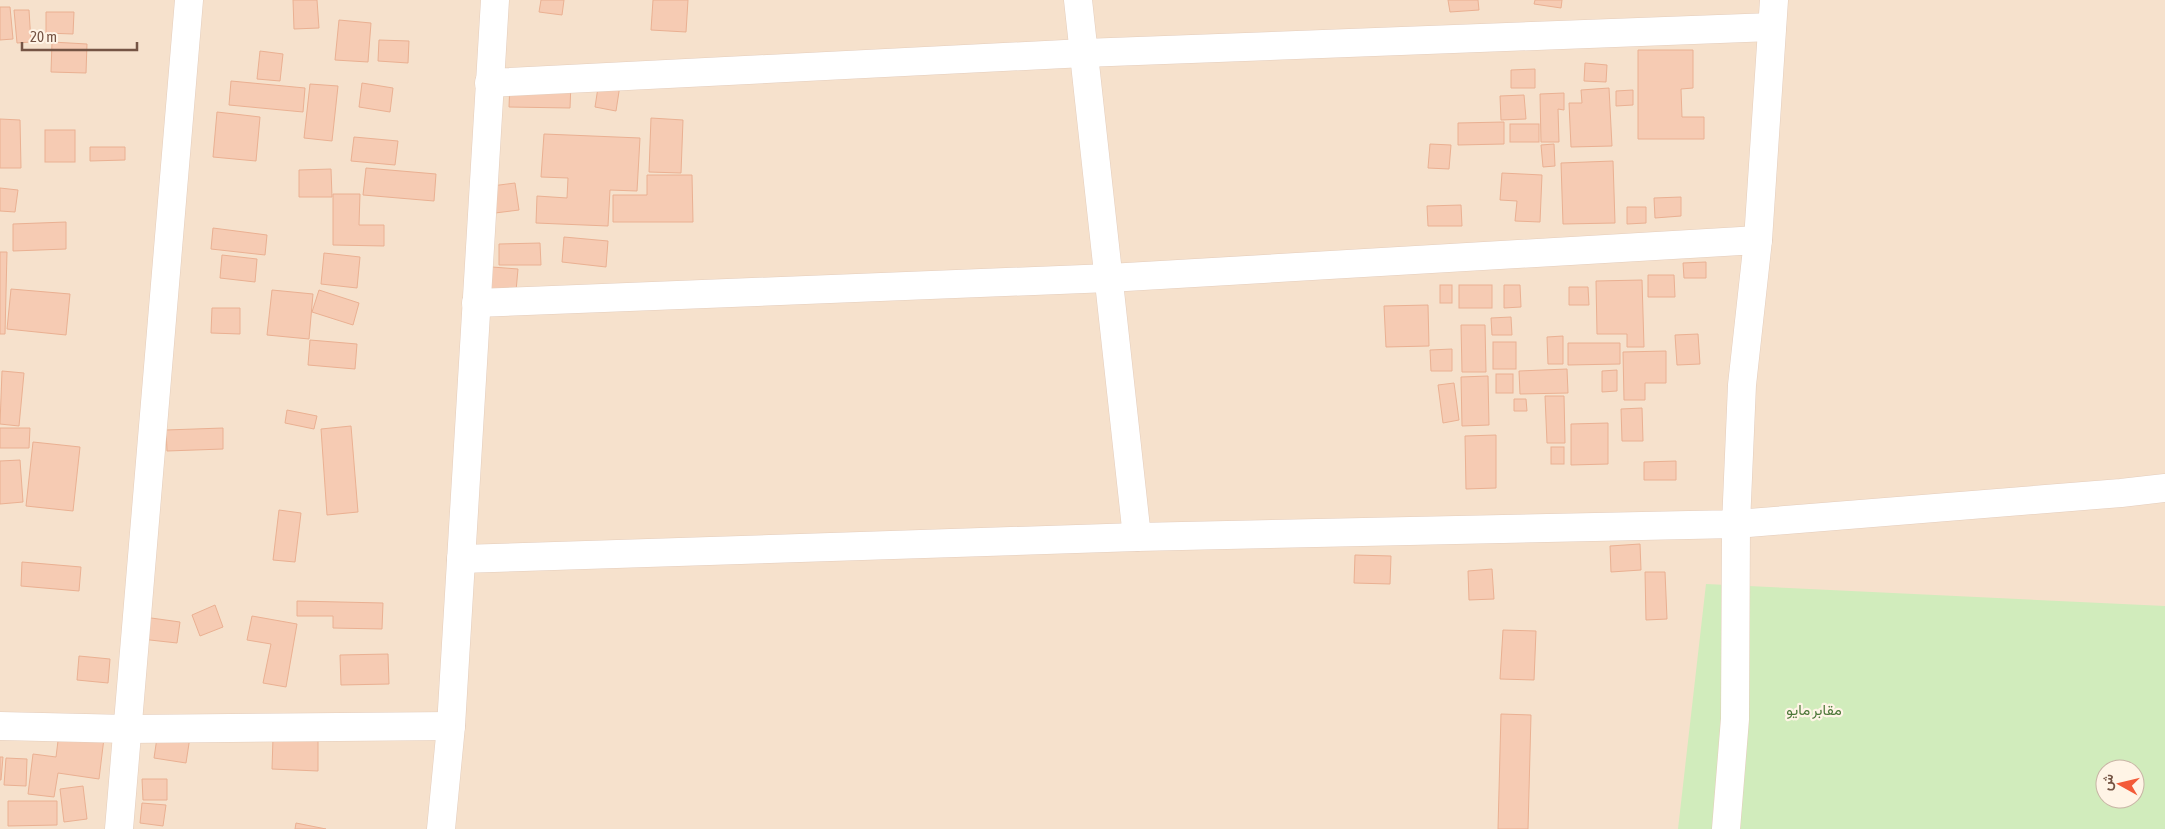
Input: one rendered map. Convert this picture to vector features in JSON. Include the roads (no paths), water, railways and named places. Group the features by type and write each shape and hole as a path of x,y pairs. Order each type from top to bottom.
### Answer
{"street":[{"path":"119,829 189,0"},
{"path":"441,829 451,726 495,0"},
{"path":"1078,0 1137,537"},
{"path":"1726,829 1735,719 1736,524 1742,385 1758,240 1774,0"},
{"path":"489,83 1084,53 1772,27"},
{"path":"476,303 1109,278 1758,240"},
{"path":"461,560 1137,537 1736,524 2165,488"},
{"path":"0,726 128,728 451,726"}],"park label":[{"name":"مقابر مايو","path":"1814,709"}]}
